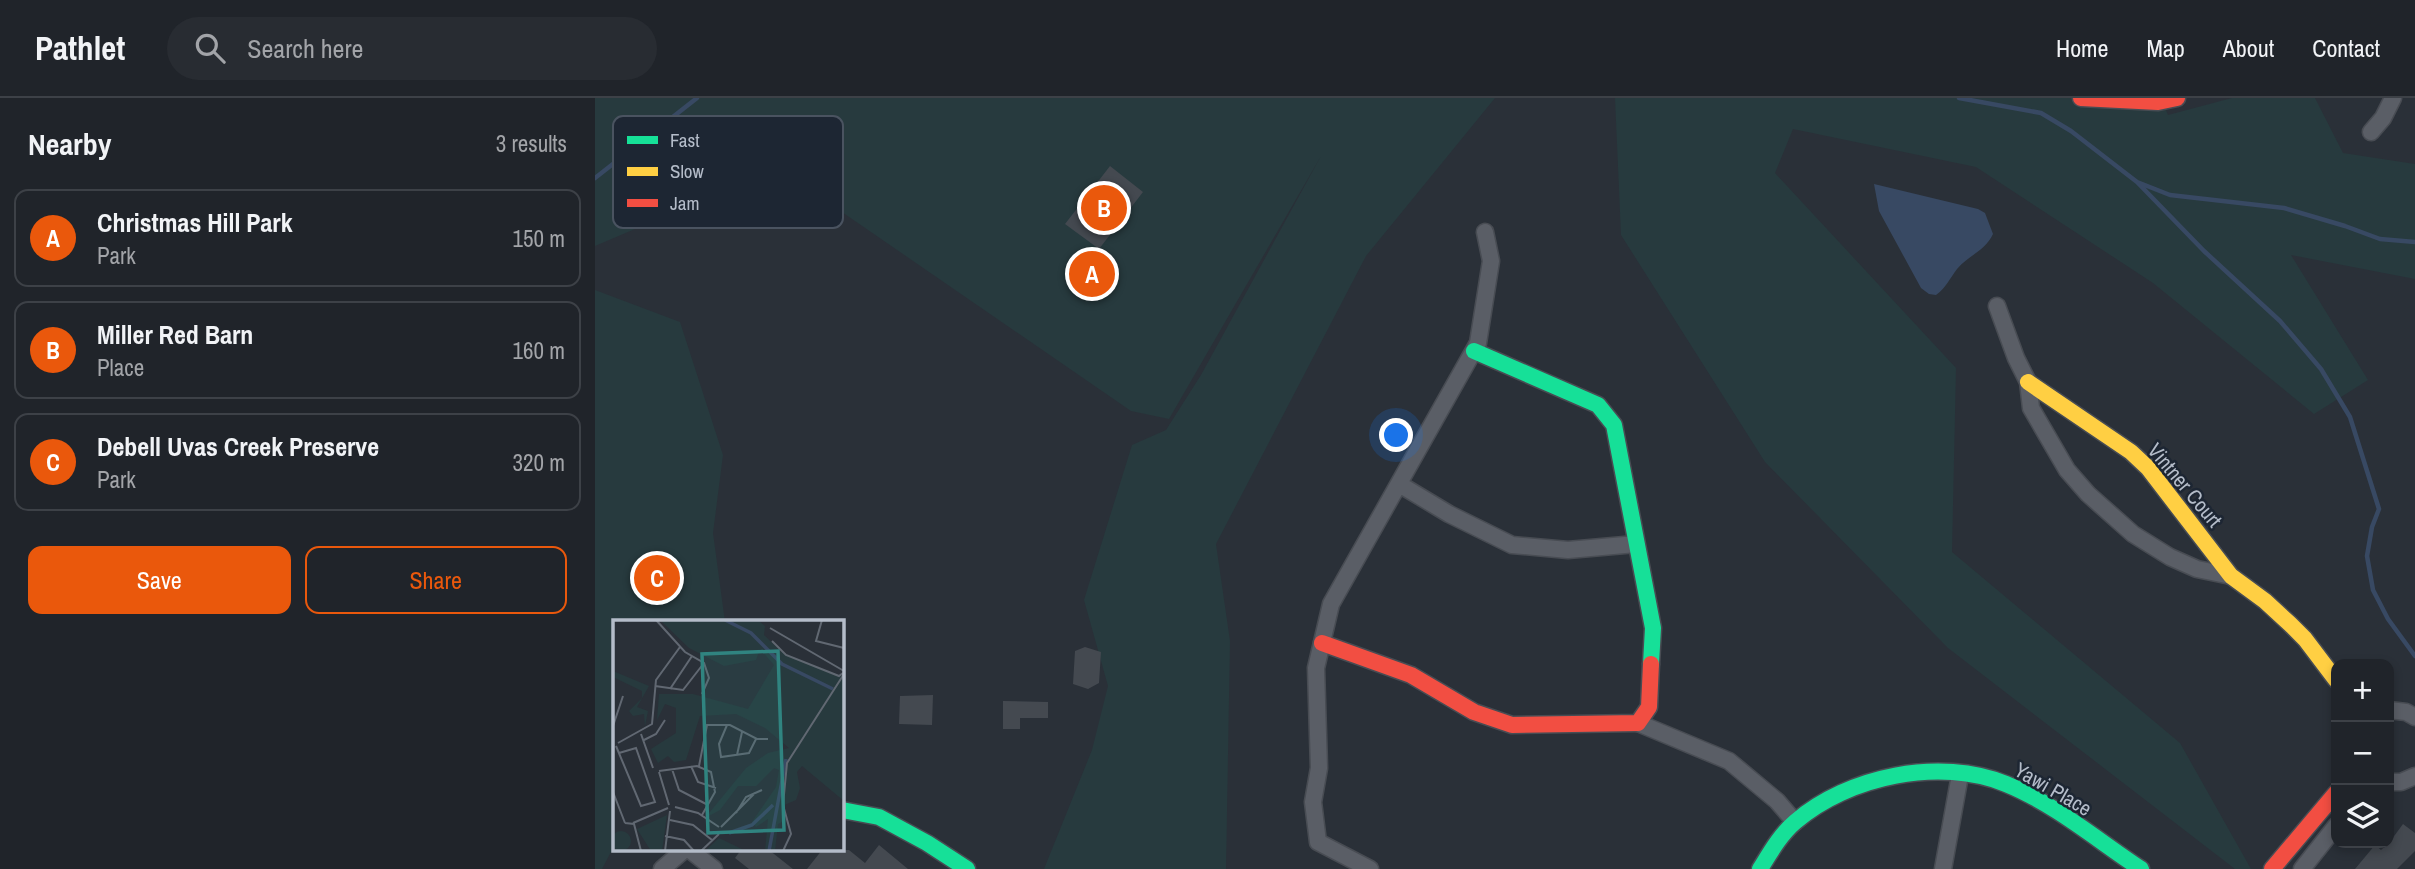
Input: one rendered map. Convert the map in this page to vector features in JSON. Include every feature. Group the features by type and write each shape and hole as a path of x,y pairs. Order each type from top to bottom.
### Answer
{"street":[{"path":"2081,98 2158,102 2177,98"},
{"path":"2371,132 2383,118 2393,98"},
{"path":"1370,869 1318,842 1313,802 1319,768 1316,668 1331,604 1478,343 1491,261 1485,232"},
{"name":"Vintner Court","path":"1997,306 2028,382 2031,408 2067,470 2133,534 2170,557 2197,569 2231,576"},
{"path":"1474,351 1598,405 1613,425 1653,628 1649,707 1638,723"},
{"name":"Vintner Court","path":"2028,382 2140,460 2231,576 2290,624 2331,674"},
{"path":"1399,484 1449,514 1512,545 1568,550 1636,544"},
{"path":"1322,643 1411,675 1474,712 1512,725 1638,723 1673,736 1729,761 1777,801 1795,822"},
{"path":"2394,711 2406,712 2415,717"},
{"name":"Yawi Place","path":"1760,869 1773,848 1795,822 1852,787 1907,772 1936,771 2003,782 2031,795 2134,867"},
{"path":"1943,869 1960,775"},
{"path":"2272,869 2331,799"},
{"path":"843,810 879,817 967,869"},
{"path":"2302,869 2331,832"},
{"path":"662,869 682,852"},
{"path":"693,852 714,869"}],"green space":[{"path":"595,98 1495,98 1366,256 1216,544 1230,641 1226,869 1044,869 1092,750 1108,686 1084,600 1132,445 1166,430 1201,375 1321,156 1169,419 1131,411 843,213 843,116 613,116 613,228 637,228 595,246"},
{"path":"1615,98 2161,98 2168,115 2232,98 2315,98 2343,153 2415,164 2415,279 2291,255 2368,380 2314,414 2153,283 1976,167 1793,129 1775,173 1956,368 1952,552 2180,743 2251,869 2235,869 1948,648 1765,462 1621,235"},
{"path":"595,290 680,322 723,455 713,533 725,620 613,620 613,848 602,869 595,869"}],"water":[{"path":"1874,184 1978,209 1985,213 1993,234 1986,245 1957,269 1936,295 1929,294 1921,288 1879,211"}],"building":[{"path":"1110,166 1143,192 1099,249 1065,224"},
{"path":"1085,647 1101,652 1099,683 1088,689 1073,684 1075,651"},
{"path":"933,695 932,725 899,724 900,696"},
{"path":"1003,701 1048,702 1048,718 1020,718 1020,729 1003,729"},
{"path":"2403,824 2415,833 2415,851 2397,869 2355,869 2372,848 2394,848 2394,836"},
{"path":"879,845 908,869 807,869 820,852 849,850 865,863"},
{"path":"740,852 772,852 793,869 749,869 735,858"}],"waterway":[{"path":"674,116 697,98"},
{"path":"1959,98 2041,113 2071,131 2137,182 2170,195 2284,208 2380,239 2415,242"},
{"path":"595,178 613,164"},
{"path":"2137,182 2204,251 2280,321 2321,369 2350,417 2379,509 2372,527 2367,556 2373,590 2388,619 2415,656"}],"traffic: fast":[{"path":"1474,351 1598,405 1614,425 1653,628 1651,664"},
{"path":"1760,869 1785,833 1817,806 1868,783 1924,772 1980,776 2024,792 2059,812 2141,869"},
{"path":"843,810 879,817 967,869"}],"traffic: slow":[{"path":"2028,382 2131,452 2148,468 2231,576 2290,624 2331,673"}],"traffic: jam":[{"path":"2081,98 2158,102 2177,98"},
{"path":"1322,643 1411,675 1474,712 1512,725 1638,723 1649,707 1651,664"},
{"path":"2272,869 2331,799"}],"place":[{"name":"Miller Red Barn","path":"1104,208"},
{"name":"Christmas Hill Park","path":"1092,274"},
{"name":"Debell Uvas Creek Preserve","path":"657,578"}]}
